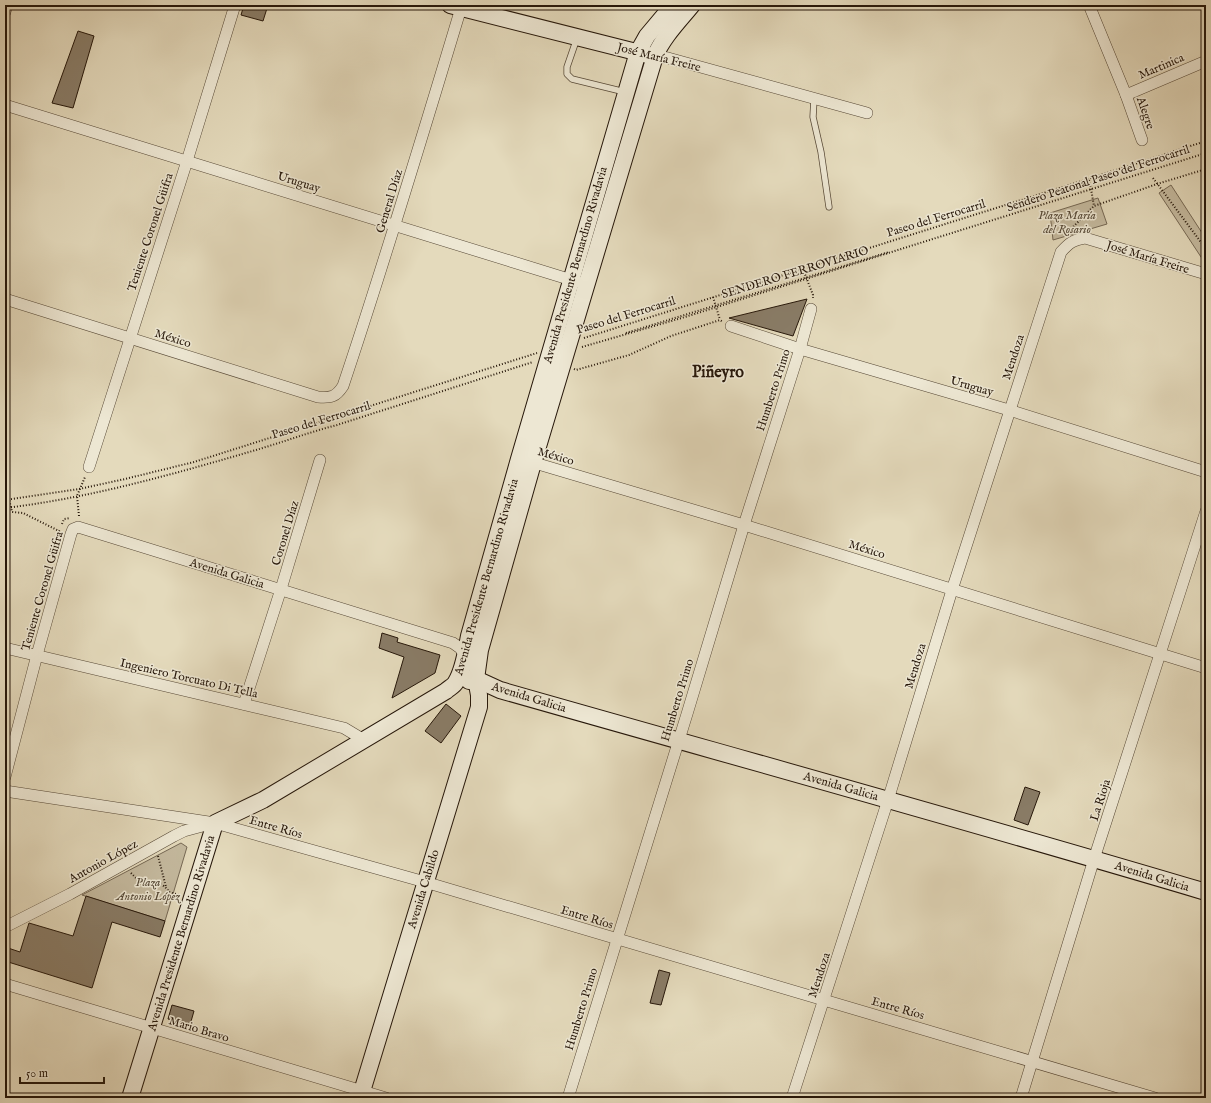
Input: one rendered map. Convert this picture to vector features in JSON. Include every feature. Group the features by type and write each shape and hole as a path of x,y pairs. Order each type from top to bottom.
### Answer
{"main road":[{"name":"Avenida Presidente Bernardino Rivadavia","path":"130,1098 215,823 263,800 446,691 455,683 466,656 469,636 563,352 626,92 638,52 647,36 673,5"},
{"name":"Avenida Presidente Bernardino Rivadavia","path":"579,282 658,48 665,37 692,5"},
{"name":"José María Freire","path":"455,6 655,56"},
{"name":"Avenida Presidente Bernardino Rivadavia","path":"476,679 480,650 526,461"},
{"name":"Avenida Galicia","path":"455,683 476,679 500,690 1206,892"},
{"name":"Avenida Cabildo","path":"361,1094 479,707 479,695 476,679"}],"street":[{"path":"5,12 7,5"},
{"name":"Teniente Coronel Güifra","path":"89,467 187,161 234,5"},
{"name":"Alegre","path":"1089,5 1126,95 1142,140"},
{"name":"General Díaz","path":"333,397 338,393 342,386 395,225 455,6"},
{"name":"José María Freire","path":"655,56 668,58 867,113"},
{"name":"Martinica","path":"1126,95 1206,61"},
{"name":"Uruguay","path":"5,104 579,282"},
{"name":"José María Freire","path":"1066,246 1075,240 1085,238 1206,274"},
{"name":"Mendoza","path":"792,1098 888,800 1009,410 1060,252 1066,246"},
{"name":"México","path":"5,299 318,397 333,397"},
{"name":"Humberto Primo","path":"568,1098 744,525 800,349 811,309"},
{"name":"Uruguay","path":"731,326 800,349 1009,410 1206,472"},
{"name":"Coronel Díaz","path":"244,704 281,590 320,460"},
{"name":"México","path":"526,461 744,525 1206,668"},
{"name":"La Rioja","path":"1021,1098 1094,859 1206,511"},
{"name":"Avenida Galicia","path":"74,529 78,527 82,528 453,643 460,648 466,656 476,679"},
{"name":"Teniente Coronel Güifra","path":"5,777 37,655 74,529"},
{"name":"Ingeniero Torcuato Di Tella","path":"5,648 344,728 364,740"},
{"name":"Entre Ríos","path":"5,791 215,823 425,882 1155,1098"},
{"name":"Antonio López","path":"5,927 70,894 184,831 215,823"},
{"name":"Mario Bravo","path":"5,984 361,1094 386,1098"}],"lane":[{"path":"577,37 567,68 567,74 572,79 626,92"},
{"path":"814,99 813,117 821,152 829,206"}],"path":[{"name":"Paseo del Ferrocarril","path":"5,508 77,496 160,477 284,442 317,430 337,425 563,352 713,297 1206,141"},
{"name":"Sendero Peatonal Paseo del Ferrocarril","path":"9,499 79,489 194,462 716,308 1206,154"},
{"name":"SENDERO FERROVIARIO","path":"563,352 1206,154"},
{"path":"1066,246 1070,229 1094,206 1206,169"},
{"path":"1153,178 1206,249"},
{"path":"1088,179 1094,206"},
{"path":"803,269 813,295 811,309"},
{"path":"713,297 720,320 731,326"},
{"path":"563,352 576,370 629,355 670,336 720,320"},
{"path":"85,518 79,516 77,496 89,467"},
{"path":"5,498 9,499 12,512 23,513 59,531 64,519 72,517"},
{"path":"156,846 167,888"},
{"path":"125,863 139,881 159,883 167,888 169,892 192,899"}],"green space":[{"path":"1171,185 1206,239 1206,260 1203,260 1159,193"},
{"name":"Plaza María del Rosario","path":"1098,198 1107,224 1053,240 1050,213"},
{"name":"Plaza Antonio López","path":"181,843 187,847 165,921 82,895"}],"building":[{"path":"244,5 268,5 263,21 241,15"},
{"path":"78,31 94,36 73,108 52,103"},
{"path":"807,299 793,336 729,318"},
{"path":"382,633 398,638 397,642 440,655 435,673 392,698 404,657 379,648"},
{"path":"446,704 461,716 441,743 425,731"},
{"path":"1025,787 1040,792 1028,825 1014,820"},
{"path":"86,896 165,921 160,937 112,922 92,988 5,961 5,947 20,952 29,923 73,936"},
{"path":"659,970 670,973 661,1005 650,1003"},
{"path":"172,1005 194,1011 190,1025 168,1019"}],"district":[{"name":"Piñeyro","path":"718,371"}]}
